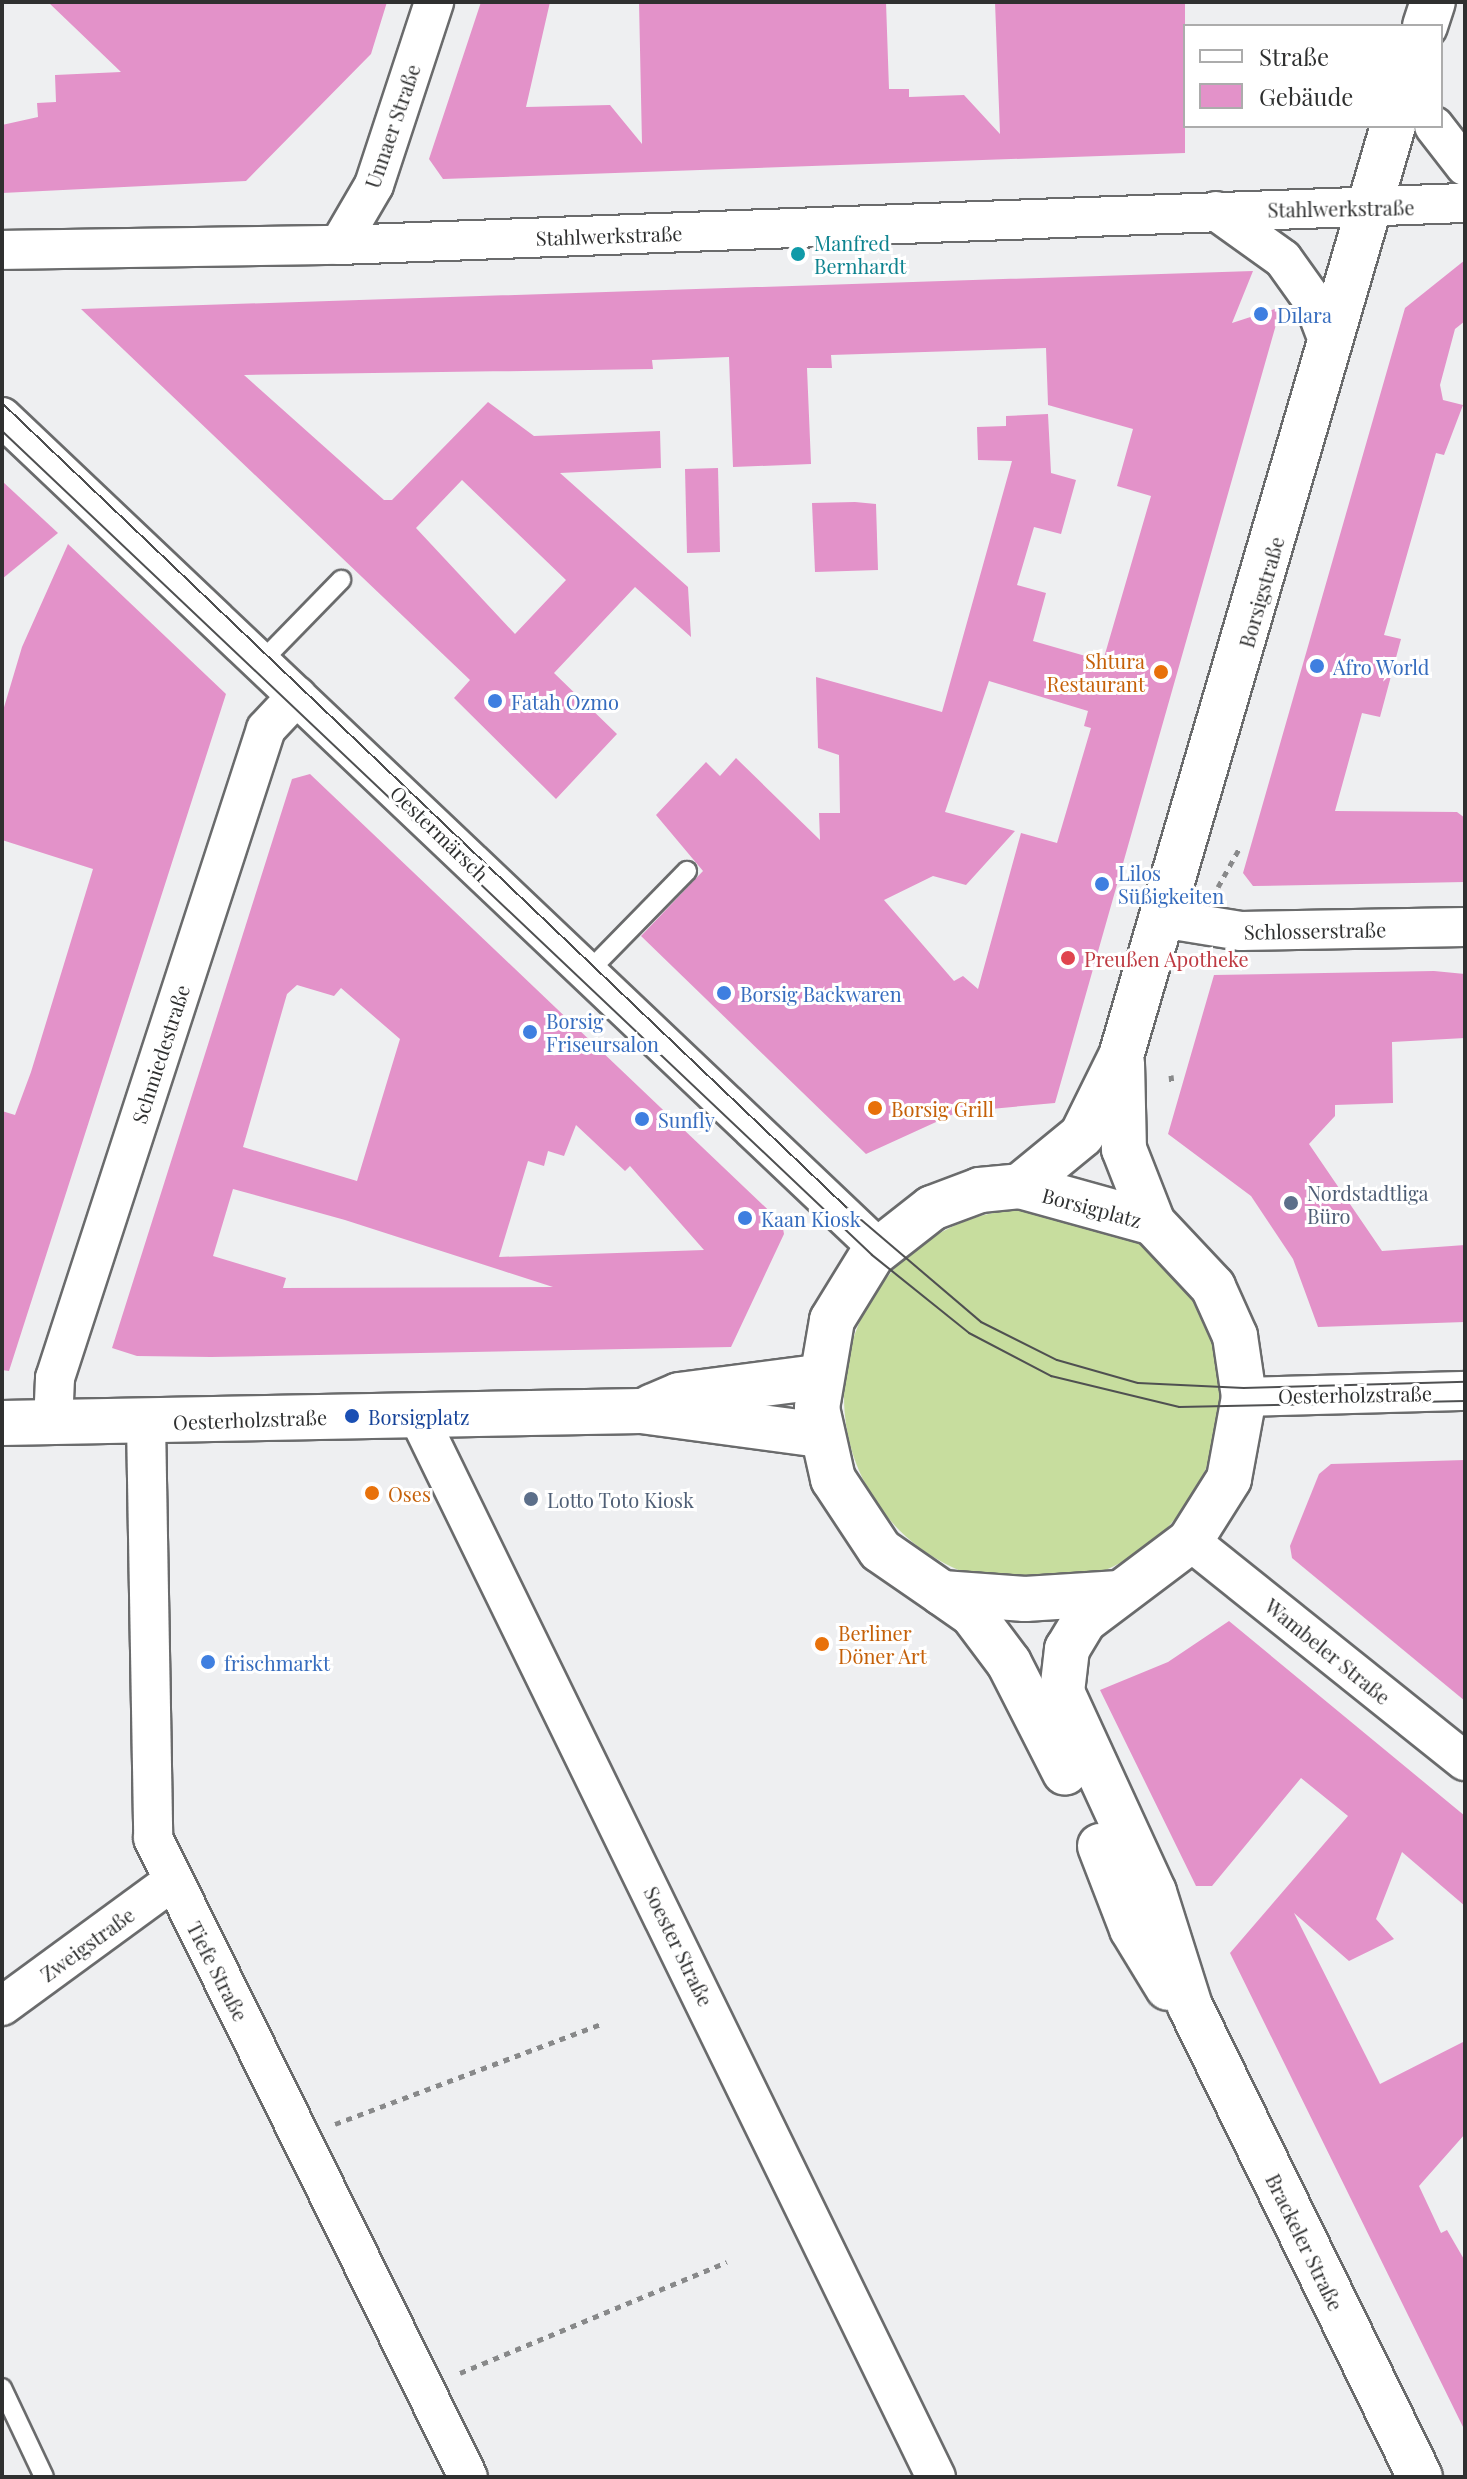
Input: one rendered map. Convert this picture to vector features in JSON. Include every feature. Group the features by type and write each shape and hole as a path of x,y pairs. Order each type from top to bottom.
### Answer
{"main road":[{"path":"1426,24 1433,2"},
{"name":"Borsigstraße","path":"1020,1186 1082,1135 1121,1056 1167,919 1330,346 1367,205 1392,128"},
{"name":"Borsigstraße","path":"1121,1056 1124,1149 1153,1223"},
{"name":"Borsigplatz","path":"942,1593 880,1550 853,1517 821,1435 817,1377 832,1320 878,1248 932,1208 980,1190 1020,1186 1153,1223 1213,1287 1235,1336 1244,1397 1229,1479 1190,1541 1119,1593"},
{"name":"Oesterholzstraße","path":"641,1411 679,1395 817,1377"},
{"name":"Oesterholzstraße","path":"2,1423 641,1411 821,1435"},
{"path":"942,1593 1025,1599 1119,1593"},
{"name":"Brackeler Straße","path":"942,1593 973,1615 1009,1663 1120,1885 1155,1977 1190,2006"},
{"name":"Brackeler Straße","path":"1119,1593 1076,1631 1062,1692 1154,1892 1190,2006 1420,2477"}],"street":[{"name":"Unnaer Straße","path":"339,245 374,185 434,2"},
{"path":"1436,128 1465,166"},
{"name":"Stahlwerkstraße","path":"2,250 339,245 1465,203"},
{"name":"Stahlwerkstraße","path":"1216,211 1266,239 1298,276 1330,346"},
{"name":"Oestermärsch","path":"2,417 878,1248"},
{"name":"Schmiedestraße","path":"53,1424 55,1378 266,729 297,696"},
{"name":"Schlosserstraße","path":"1167,919 1241,931 1465,927"},
{"name":"Oesterholzstraße","path":"1244,1397 1465,1391"},
{"name":"Soester Straße","path":"418,1416 936,2477"},
{"name":"Tiefe Straße","path":"146,1422 153,1838 468,2477"},
{"name":"Wambeler Straße","path":"1190,1541 1465,1761"},
{"name":"Zweigstraße","path":"2,2006 173,1881"}],"lane":[{"path":"261,662 341,580"},
{"path":"587,973 687,871"},
{"path":"2,2388 44,2477"}],"path":[{"path":"1171,1075 1172,1085"},
{"path":"334,2124 604,2023"},
{"path":"459,2373 727,2262"}],"green space":[{"path":"1032,1209 1069,1213 1104,1223 1137,1241 1165,1264 1188,1292 1206,1325 1216,1360 1220,1397 1216,1434 1206,1469 1188,1502 1165,1530 1137,1553 1104,1571 1069,1581 1032,1585 995,1581 960,1571 927,1553 899,1530 876,1502 858,1469 848,1434 844,1397 848,1360 858,1325 876,1292 899,1264 927,1241 960,1223 995,1213"}],"building":[{"path":"48,2 387,2 371,54 246,181 2,193 2,125 38,117 37,103 56,102 55,75 121,72"},
{"path":"481,2 550,2 526,107 610,105 642,144 639,2 886,2 889,89 909,89 909,97 964,95 1000,134 995,2 1185,2 1185,153 443,179 429,159"},
{"path":"1465,260 1465,321 1455,329 1440,385 1443,400 1463,405 1444,455 1436,453 1384,635 1401,639 1380,717 1362,713 1335,811 1457,812 1465,818 1465,882 1253,886 1243,873 1405,308"},
{"path":"1253,271 1232,323 1281,307 1055,1103 958,1112 866,1154 641,936 703,871 656,815 706,762 720,776 736,758 820,840 819,813 840,813 839,755 818,748 816,677 942,712 1012,461 978,460 977,427 1006,426 1006,416 1048,414 1051,473 1076,480 1061,534 1034,527 1017,585 1046,593 1033,641 1103,661 1151,496 1117,486 1133,429 1048,405 1046,348 831,355 832,368 807,368 811,464 733,467 729,357 652,360 653,369 244,375 384,500 392,500 488,402 534,436 660,431 661,468 560,473 688,587 691,637 635,587 554,673 617,734 556,799 454,698 470,680 81,309","holes":["462,480 566,580 515,634 416,528","989,681 1088,711 1084,726 1091,728 1057,843 1021,833 978,989 963,976 954,981 884,900 933,876 966,885 1015,831 945,812"]},
{"path":"718,468 720,552 687,553 685,469"},
{"path":"2,481 58,533 2,579"},
{"path":"812,503 876,504 878,570 815,572"},
{"path":"68,544 226,694 9,1371 2,1370 2,1111 15,1115 93,869 2,840 2,714 22,647"},
{"path":"310,774 782,1223 784,1234 731,1347 211,1357 137,1356 112,1348 292,779","holes":["297,985 334,996 341,988 400,1039 357,1181 243,1147 287,994","576,1125 625,1171 630,1166 704,1250 499,1257 528,1161 544,1166 548,1151 564,1156","233,1189 345,1220 553,1287 283,1288 286,1278 213,1256"]},
{"path":"1434,971 1465,974 1465,1038 1392,1042 1393,1103 1335,1105 1335,1116 1309,1144 1382,1251 1465,1245 1465,1322 1318,1327 1293,1259 1251,1196 1168,1134 1214,975"},
{"path":"1465,1460 1465,1701 1292,1558 1290,1546 1319,1474 1331,1464"},
{"path":"1229,1621 1465,1816 1465,1906 1402,1852 1376,1919 1394,1939 1349,1961 1294,1913 1380,2084 1465,2041 1465,2134 1419,2186 1441,2233 1447,2230 1465,2261 1465,2431 1230,1953 1348,1816 1301,1778 1212,1886 1196,1886 1100,1690 1168,1662"}],"tram line":[{"path":"2,403 846,1207 981,1322 1057,1360 1138,1383 1244,1388 1465,1382"},
{"path":"2,431 872,1255 969,1333 1051,1376 1179,1407 1465,1401"}],"place":[{"name":"Manfred Bernhardt","path":"798,254"},
{"name":"Dīlara","path":"1261,314"},
{"name":"Afro World","path":"1317,666"},
{"name":"Shtura Restaurant","path":"1161,672"},
{"name":"Fatah Ozmo","path":"495,701"},
{"name":"Lilos Süßigkeiten","path":"1102,884"},
{"name":"Preußen Apotheke","path":"1068,958"},
{"name":"Borsig Backwaren","path":"724,993"},
{"name":"Borsig Friseursalon","path":"530,1032"},
{"name":"Borsig Grill","path":"875,1108"},
{"name":"Sunfly","path":"642,1119"},
{"name":"Nordstadtliga Büro","path":"1291,1203"},
{"name":"Kaan Kiosk","path":"745,1218"},
{"name":"Borsigplatz","path":"352,1416"},
{"name":"Oses","path":"372,1493"},
{"name":"Lotto Toto Kiosk","path":"531,1499"},
{"name":"Berliner Döner Art","path":"822,1644"},
{"name":"frischmarkt","path":"208,1662"}]}
